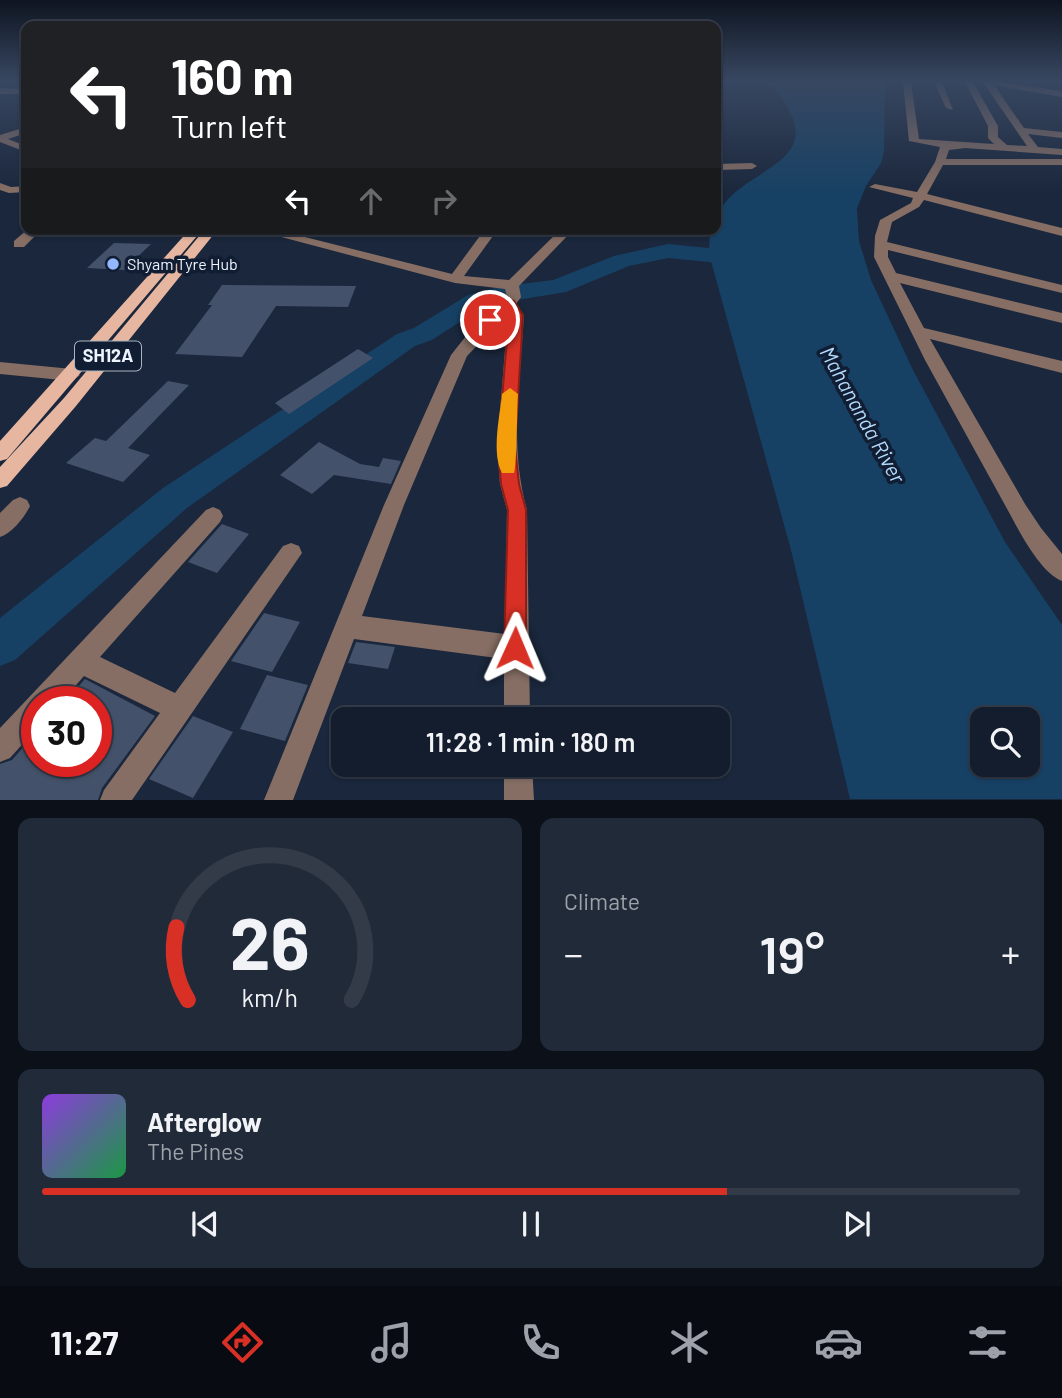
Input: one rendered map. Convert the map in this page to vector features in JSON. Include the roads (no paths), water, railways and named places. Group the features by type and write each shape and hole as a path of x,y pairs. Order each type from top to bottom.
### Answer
{"main road":[{"name":"SH12A","path":"0,480 70,402 175,264 193,235"},
{"name":"SH12A","path":"0,454 175,264 206,235"}],"street":[{"path":"911,119 914,141 1062,152"},
{"path":"989,119 993,126 993,138 1004,148"},
{"path":"1012,119 1034,149"},
{"path":"1019,130 1062,135"},
{"path":"0,139 21,132"},
{"path":"0,139 21,147"},
{"path":"953,145 942,151 940,162 921,196 908,210 886,220 882,228 881,257 918,331 1023,518 1062,571"},
{"path":"940,162 1062,162"},
{"path":"721,167 752,166"},
{"path":"0,186 9,190 21,189"},
{"path":"875,187 1062,232"},
{"path":"19,244 29,235"},
{"path":"281,235 512,294"},
{"path":"455,279 488,235"},
{"path":"278,800 394,505 459,355 563,235"},
{"path":"881,244 1062,289"},
{"path":"890,276 1062,318"},
{"path":"512,294 516,315 506,447 510,484 517,510 517,707"},
{"path":"918,331 1062,368"},
{"path":"0,368 72,375"},
{"path":"0,528 20,506"},
{"path":"58,686 213,516"},
{"path":"114,800 291,553"},
{"path":"347,626 515,648"},
{"path":"81,661 180,709"},
{"path":"0,748 21,725"},
{"path":"518,777 519,800"}],"water":[{"name":"Mahananda River","path":"792,119 884,119 881,163 866,186 857,208 859,241 871,280 912,368 1005,542 1062,625 1062,799 850,799 791,550 709,254 710,235 721,235 721,209 747,183 779,161 791,149 796,134"}],"waterway":[{"path":"0,645 175,498 406,340 423,334 477,300 499,294 557,287 622,261 668,251 750,259"}],"place":[{"name":"Shyam Tyre Hub","path":"113,264"}]}
